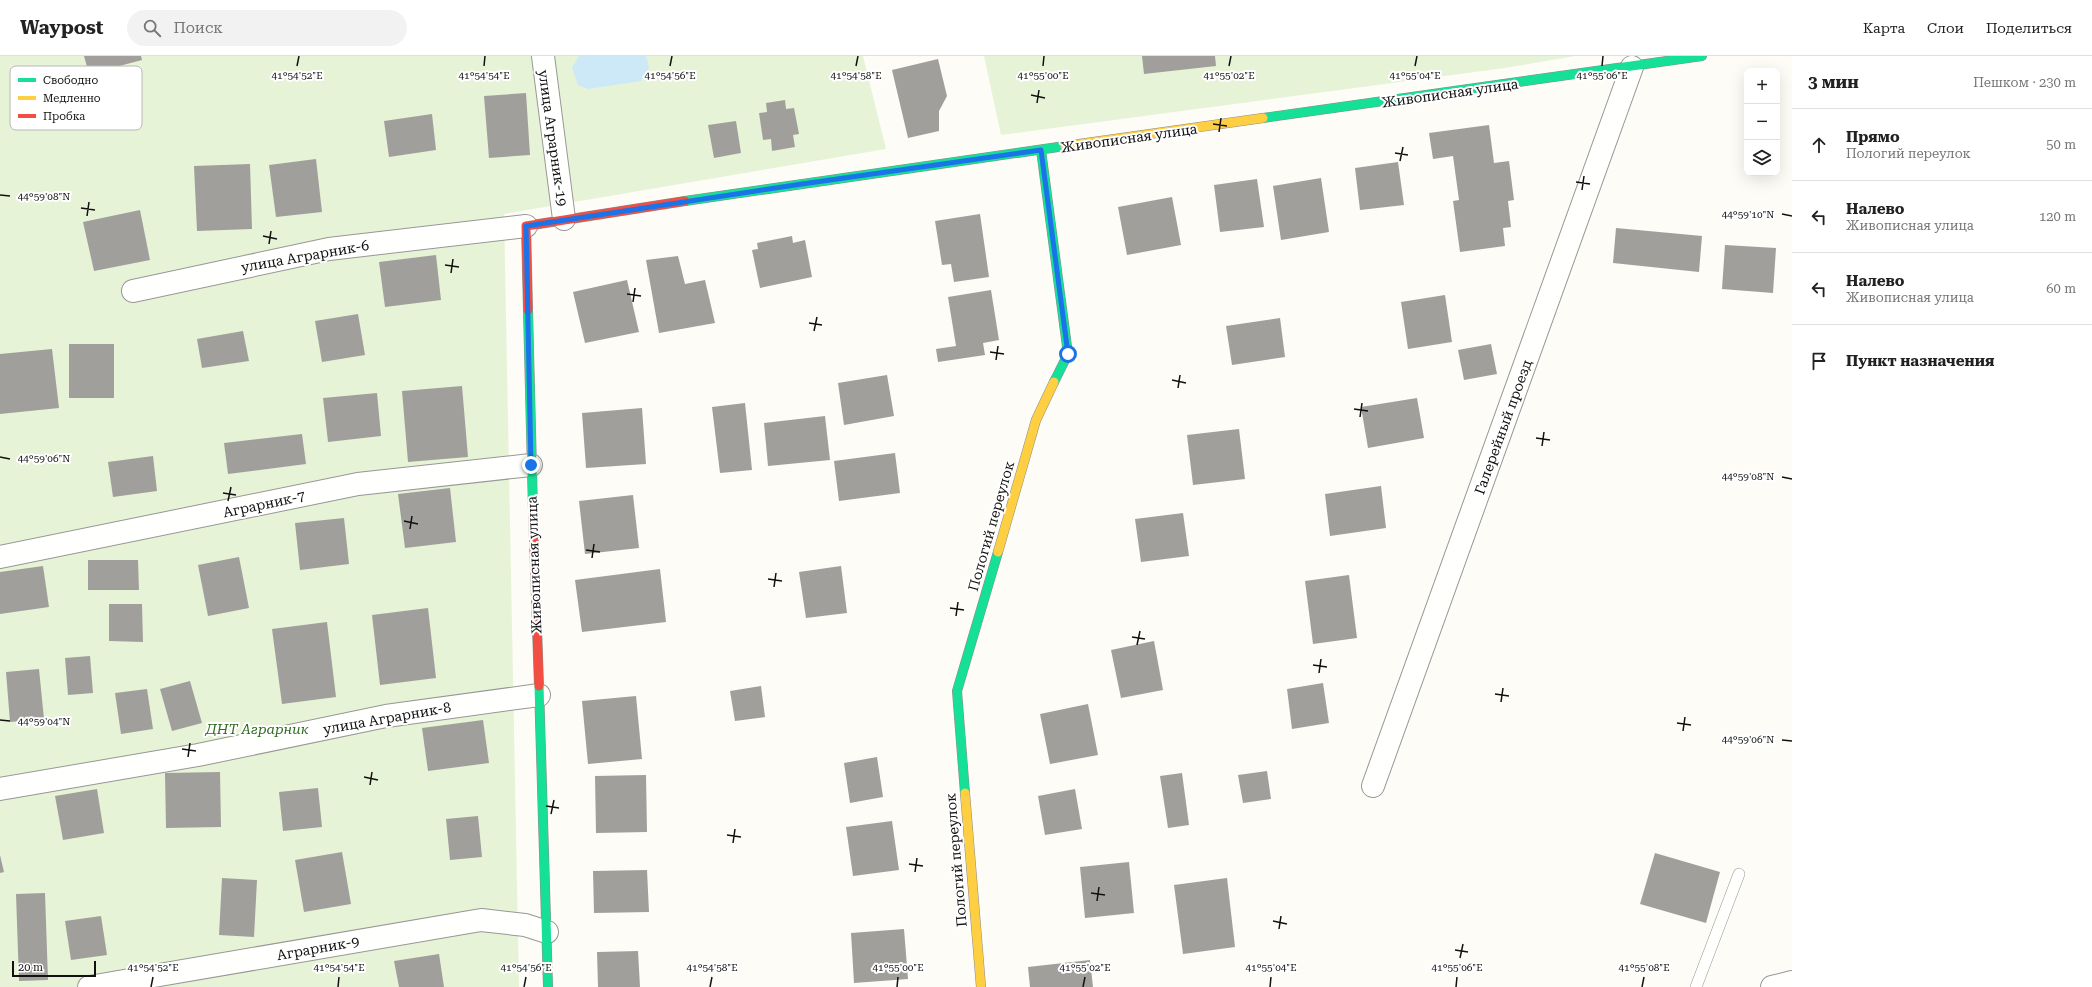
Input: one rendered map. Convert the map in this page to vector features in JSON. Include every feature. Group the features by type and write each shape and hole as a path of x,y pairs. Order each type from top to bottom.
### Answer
{"street":[{"name":"улица Аграрник-19","path":"543,56 564,219"},
{"name":"Живописная улица","path":"548,987 548,932 531,465 526,226 564,219 1041,150 1702,56"},
{"name":"Галерейный проезд","path":"1374,786 1632,67"},
{"name":"Пологий переулок","path":"981,987 957,691 1036,420 1068,354 1041,150"},
{"name":"улица Аграрник-6","path":"133,291 329,249 526,226"},
{"name":"Аграрник-7","path":"0,557 45,550 358,484 531,465"},
{"name":"улица Аграрник-8","path":"0,789 198,755 386,716 539,695"},
{"name":"Аграрник-9","path":"89,987 481,920 525,925 548,932"},
{"path":"1772,987 1792,982"}],"lane":[{"path":"1696,987 1739,874"}],"green space":[{"name":"ДНТ Аграрник","path":"0,56 863,56 886,149 504,214 519,987 0,987"},
{"path":"984,56 1575,56 1505,68 1001,135"}],"water":[{"path":"579,56 646,56 649,67 641,81 588,89 578,85 572,68"}],"building":[{"path":"84,56 141,56 142,60 119,66 87,66"},
{"path":"1142,56 1215,56 1216,66 1144,74"},
{"path":"938,59 947,96 939,111 939,131 908,138 892,70"},
{"path":"526,93 530,155 489,158 484,96"},
{"path":"785,100 786,109 794,108 799,134 793,135 795,147 772,151 771,139 763,140 759,113 767,112 766,103"},
{"path":"432,114 436,150 389,157 384,121"},
{"path":"736,121 741,153 714,158 708,125"},
{"path":"1489,125 1494,163 1509,161 1514,200 1508,201 1511,227 1503,228 1505,246 1460,252 1453,201 1459,200 1453,156 1433,159 1429,133"},
{"path":"316,159 322,212 276,217 269,165"},
{"path":"1398,162 1404,205 1360,210 1355,168"},
{"path":"250,164 252,229 197,231 194,166"},
{"path":"1321,178 1329,232 1281,240 1273,186"},
{"path":"1257,179 1264,227 1220,232 1214,185"},
{"path":"1172,197 1181,245 1127,255 1118,207"},
{"path":"140,210 150,260 94,271 83,222"},
{"path":"980,214 989,277 954,282 951,264 942,265 935,221"},
{"path":"1616,228 1702,236 1699,272 1613,263"},
{"path":"792,236 793,243 805,240 812,277 760,288 752,250 758,249 757,243"},
{"path":"1725,245 1776,248 1773,293 1722,289"},
{"path":"436,255 441,300 385,307 379,262"},
{"path":"678,256 685,284 705,280 715,323 659,333 646,260"},
{"path":"627,280 639,332 585,343 573,292"},
{"path":"991,290 999,340 983,343 985,355 938,362 936,349 956,346 948,297"},
{"path":"1445,295 1452,342 1408,349 1401,302"},
{"path":"358,314 365,355 322,362 315,321"},
{"path":"1280,318 1285,357 1232,365 1226,326"},
{"path":"243,331 249,361 202,368 197,339"},
{"path":"69,344 114,344 114,398 69,398"},
{"path":"1491,344 1497,374 1464,380 1458,350"},
{"path":"52,349 59,408 0,414 0,354"},
{"path":"887,375 894,416 844,425 838,383"},
{"path":"462,386 468,457 408,462 402,391"},
{"path":"377,393 381,436 328,442 323,398"},
{"path":"1417,398 1424,438 1368,448 1361,407"},
{"path":"745,403 752,470 720,473 712,407"},
{"path":"642,408 646,464 586,468 582,413"},
{"path":"825,416 830,460 768,466 764,423"},
{"path":"1239,429 1245,479 1193,485 1187,435"},
{"path":"302,434 306,464 228,474 224,443"},
{"path":"895,453 900,493 839,501 834,461"},
{"path":"153,456 157,491 113,497 108,462"},
{"path":"1381,486 1386,528 1330,536 1325,494"},
{"path":"450,488 456,542 405,548 398,494"},
{"path":"633,495 639,548 585,554 579,501"},
{"path":"1183,513 1189,556 1141,562 1135,519"},
{"path":"344,518 349,564 300,570 295,523"},
{"path":"239,557 249,608 208,616 198,565"},
{"path":"88,560 138,560 139,590 88,590"},
{"path":"43,566 49,607 0,614 0,572"},
{"path":"841,566 847,613 806,618 799,572"},
{"path":"660,569 666,622 582,632 575,580"},
{"path":"1349,575 1357,638 1313,644 1305,581"},
{"path":"109,604 142,604 143,642 109,641"},
{"path":"428,608 436,678 380,685 372,615"},
{"path":"327,622 336,697 282,704 272,629"},
{"path":"1154,641 1163,690 1121,698 1111,650"},
{"path":"90,656 93,693 68,695 65,658"},
{"path":"39,669 44,719 10,722 6,672"},
{"path":"190,681 202,723 172,731 160,689"},
{"path":"1323,683 1329,723 1292,729 1287,689"},
{"path":"761,686 765,717 735,721 730,691"},
{"path":"147,689 153,729 121,734 115,693"},
{"path":"636,696 642,759 588,764 582,701"},
{"path":"1088,704 1098,755 1050,764 1040,714"},
{"path":"483,720 489,763 428,771 422,728"},
{"path":"877,757 883,797 850,803 844,763"},
{"path":"1267,771 1271,799 1243,803 1238,775"},
{"path":"220,772 221,827 166,828 165,773"},
{"path":"1182,773 1189,825 1168,828 1160,776"},
{"path":"646,775 647,832 596,833 595,776"},
{"path":"318,788 322,827 283,831 279,792"},
{"path":"97,789 104,833 63,840 55,796"},
{"path":"1075,789 1082,829 1045,835 1038,796"},
{"path":"478,816 482,857 450,860 446,819"},
{"path":"892,821 899,870 853,876 846,827"},
{"path":"342,852 351,904 304,912 295,860"},
{"path":"1655,853 1720,872 1706,923 1640,904"},
{"path":"0,855 4,872 0,873"},
{"path":"1129,862 1134,913 1085,918 1080,867"},
{"path":"647,870 649,912 594,913 593,871"},
{"path":"222,878 257,880 254,937 219,935"},
{"path":"1227,878 1235,947 1183,954 1174,885"},
{"path":"45,893 48,980 19,981 16,894"},
{"path":"101,916 107,955 71,960 65,921"},
{"path":"904,929 908,979 854,983 851,933"},
{"path":"638,951 640,987 598,987 597,952"},
{"path":"439,954 444,987 399,987 394,961"},
{"path":"1090,960 1093,987 1030,987 1028,967"}],"traffic: fast":[{"path":"1263,118 1702,56"},
{"path":"685,201 1065,146"},
{"path":"1041,150 1068,354 1054,382"},
{"path":"528,310 533,510"},
{"path":"965,793 957,691 998,552"},
{"path":"539,686 548,987"}],"traffic: slow":[{"path":"1065,146 1263,118"},
{"path":"998,552 1036,420 1054,382"},
{"path":"965,793 981,987"}],"traffic: jam":[{"path":"528,310 526,226 685,201"},
{"path":"533,510 539,686"}],"route":[{"path":"531,465 526,226 564,219 1041,150 1068,354"}]}
